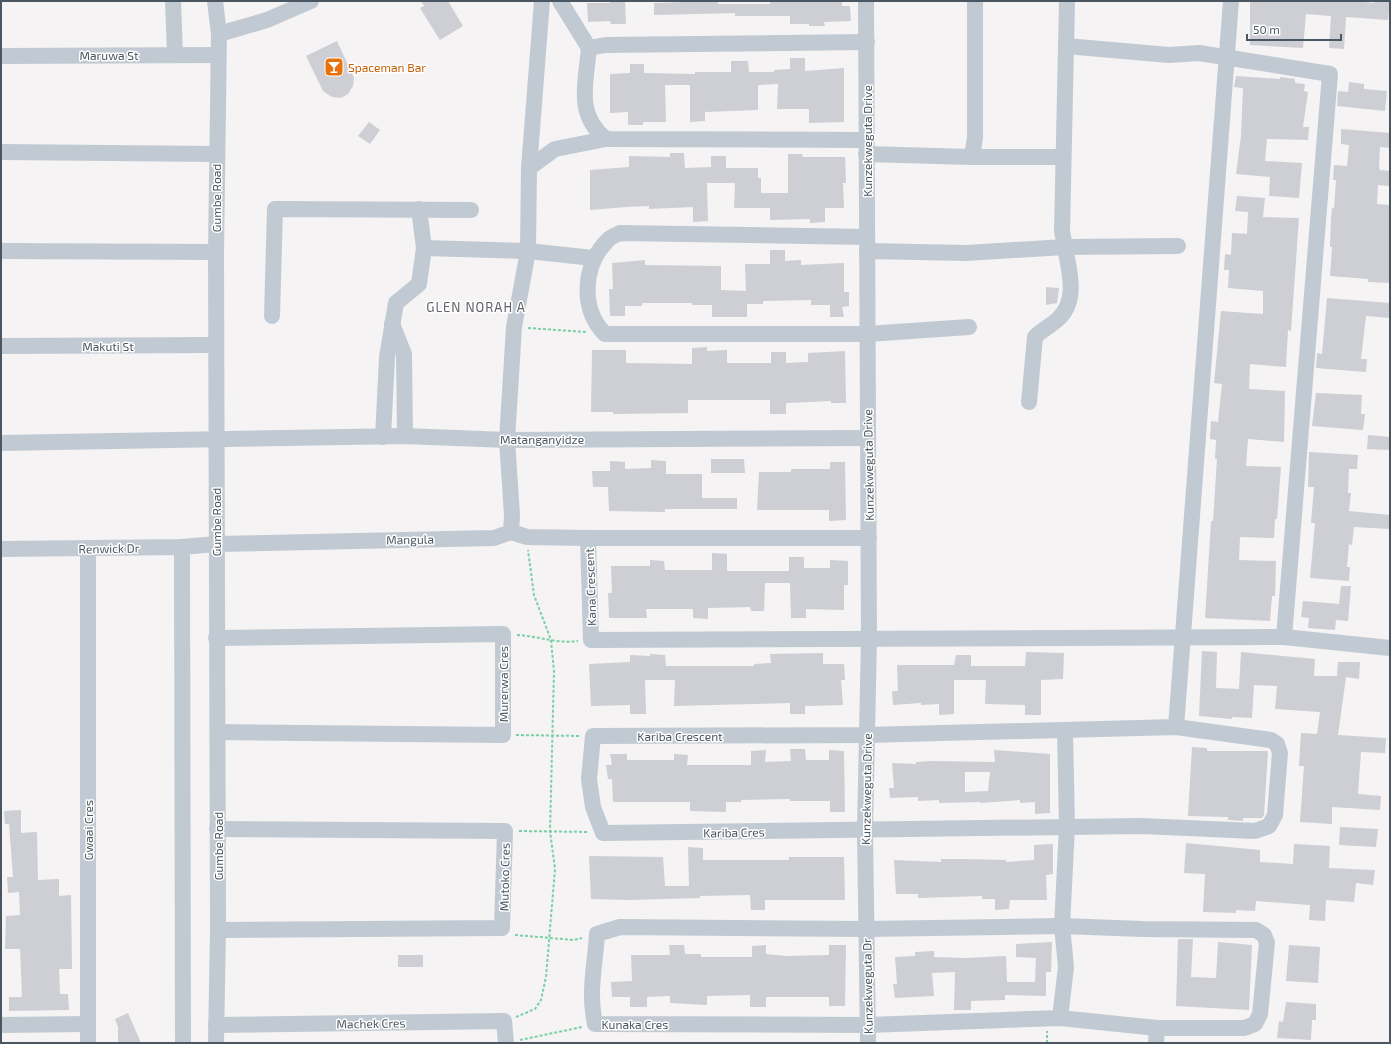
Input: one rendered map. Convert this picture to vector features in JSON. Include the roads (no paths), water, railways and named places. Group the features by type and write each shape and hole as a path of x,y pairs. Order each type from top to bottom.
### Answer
{"street":[{"path":"173,1 175,55"},
{"name":"Gumbe Road","path":"215,1 219,34 216,154 216,638 218,732 218,930 216,1043"},
{"path":"219,34 267,20 311,1"},
{"path":"542,1 528,168 528,251 514,327 507,440 512,515 511,532 527,537 588,538"},
{"path":"560,1 589,48 584,88 587,116 595,130 606,139"},
{"name":"Kunzekweguta Drive","path":"866,1 869,538 869,638 865,830 866,928"},
{"path":"972,157 975,138 975,1"},
{"path":"1029,402 1036,337 1058,319 1067,306 1072,288 1062,231 1067,1"},
{"path":"1176,728 1231,1"},
{"path":"589,48 606,45 867,42"},
{"path":"1066,46 1169,55 1199,54 1227,57 1330,74 1284,637"},
{"name":"Maruwa St","path":"1,56 218,55"},
{"path":"528,168 555,149 606,139 866,147 972,157 1063,157"},
{"path":"1,152 216,154"},
{"path":"272,316 275,209 471,210"},
{"path":"383,437 387,357 396,303 419,284 424,248 418,209"},
{"path":"969,327 867,334 605,334 596,325 590,310 587,288 593,258 608,239 620,233 867,244 966,253 1065,247 1178,246"},
{"path":"424,248 528,251 593,258"},
{"path":"1,251 216,252"},
{"path":"392,324 404,354 405,436"},
{"name":"Makuti St","path":"1,346 216,345"},
{"name":"Matanganyidze","path":"1,443 216,440 267,437 405,436 507,440 868,438"},
{"name":"Mangula","path":"216,544 494,538 511,532"},
{"name":"Kana Crescent","path":"869,538 588,538 591,640 1284,637 1390,648"},
{"name":"Renwick Dr","path":"1,549 182,547 216,544"},
{"path":"182,547 183,1043"},
{"name":"Gwaai Cres","path":"88,548 88,1043"},
{"name":"Murerwa Cres","path":"216,638 503,634 503,734 218,732"},
{"name":"Kariba Crescent","path":"604,833 593,807 589,779 593,736 866,734 1176,728"},
{"name":"Kariba Cres","path":"604,833 1141,826 1255,832 1269,826 1276,815 1280,753 1277,744 1271,740 1176,728"},
{"path":"1060,1018 1066,967 1062,926 1067,827 1065,730"},
{"name":"Mutoko Cres","path":"217,829 504,831 502,928 218,930"},
{"name":"Kunaka Cres","path":"1062,926 1142,930 1256,930 1264,935 1267,943 1260,1014 1255,1024 1244,1028 1156,1035 1060,1018 868,1025 595,1024 591,992 596,934 620,928 866,928 1062,926"},
{"name":"Kunzekweguta Dr","path":"866,928 868,1043"},
{"name":"Machek Cres","path":"216,1026 504,1021 510,1042"},
{"path":"1,1025 88,1024"}],"place":[{"name":"Spaceman Bar","path":"334,67"}],"district":[{"name":"GLEN NORAH A","path":"476,307"}]}
